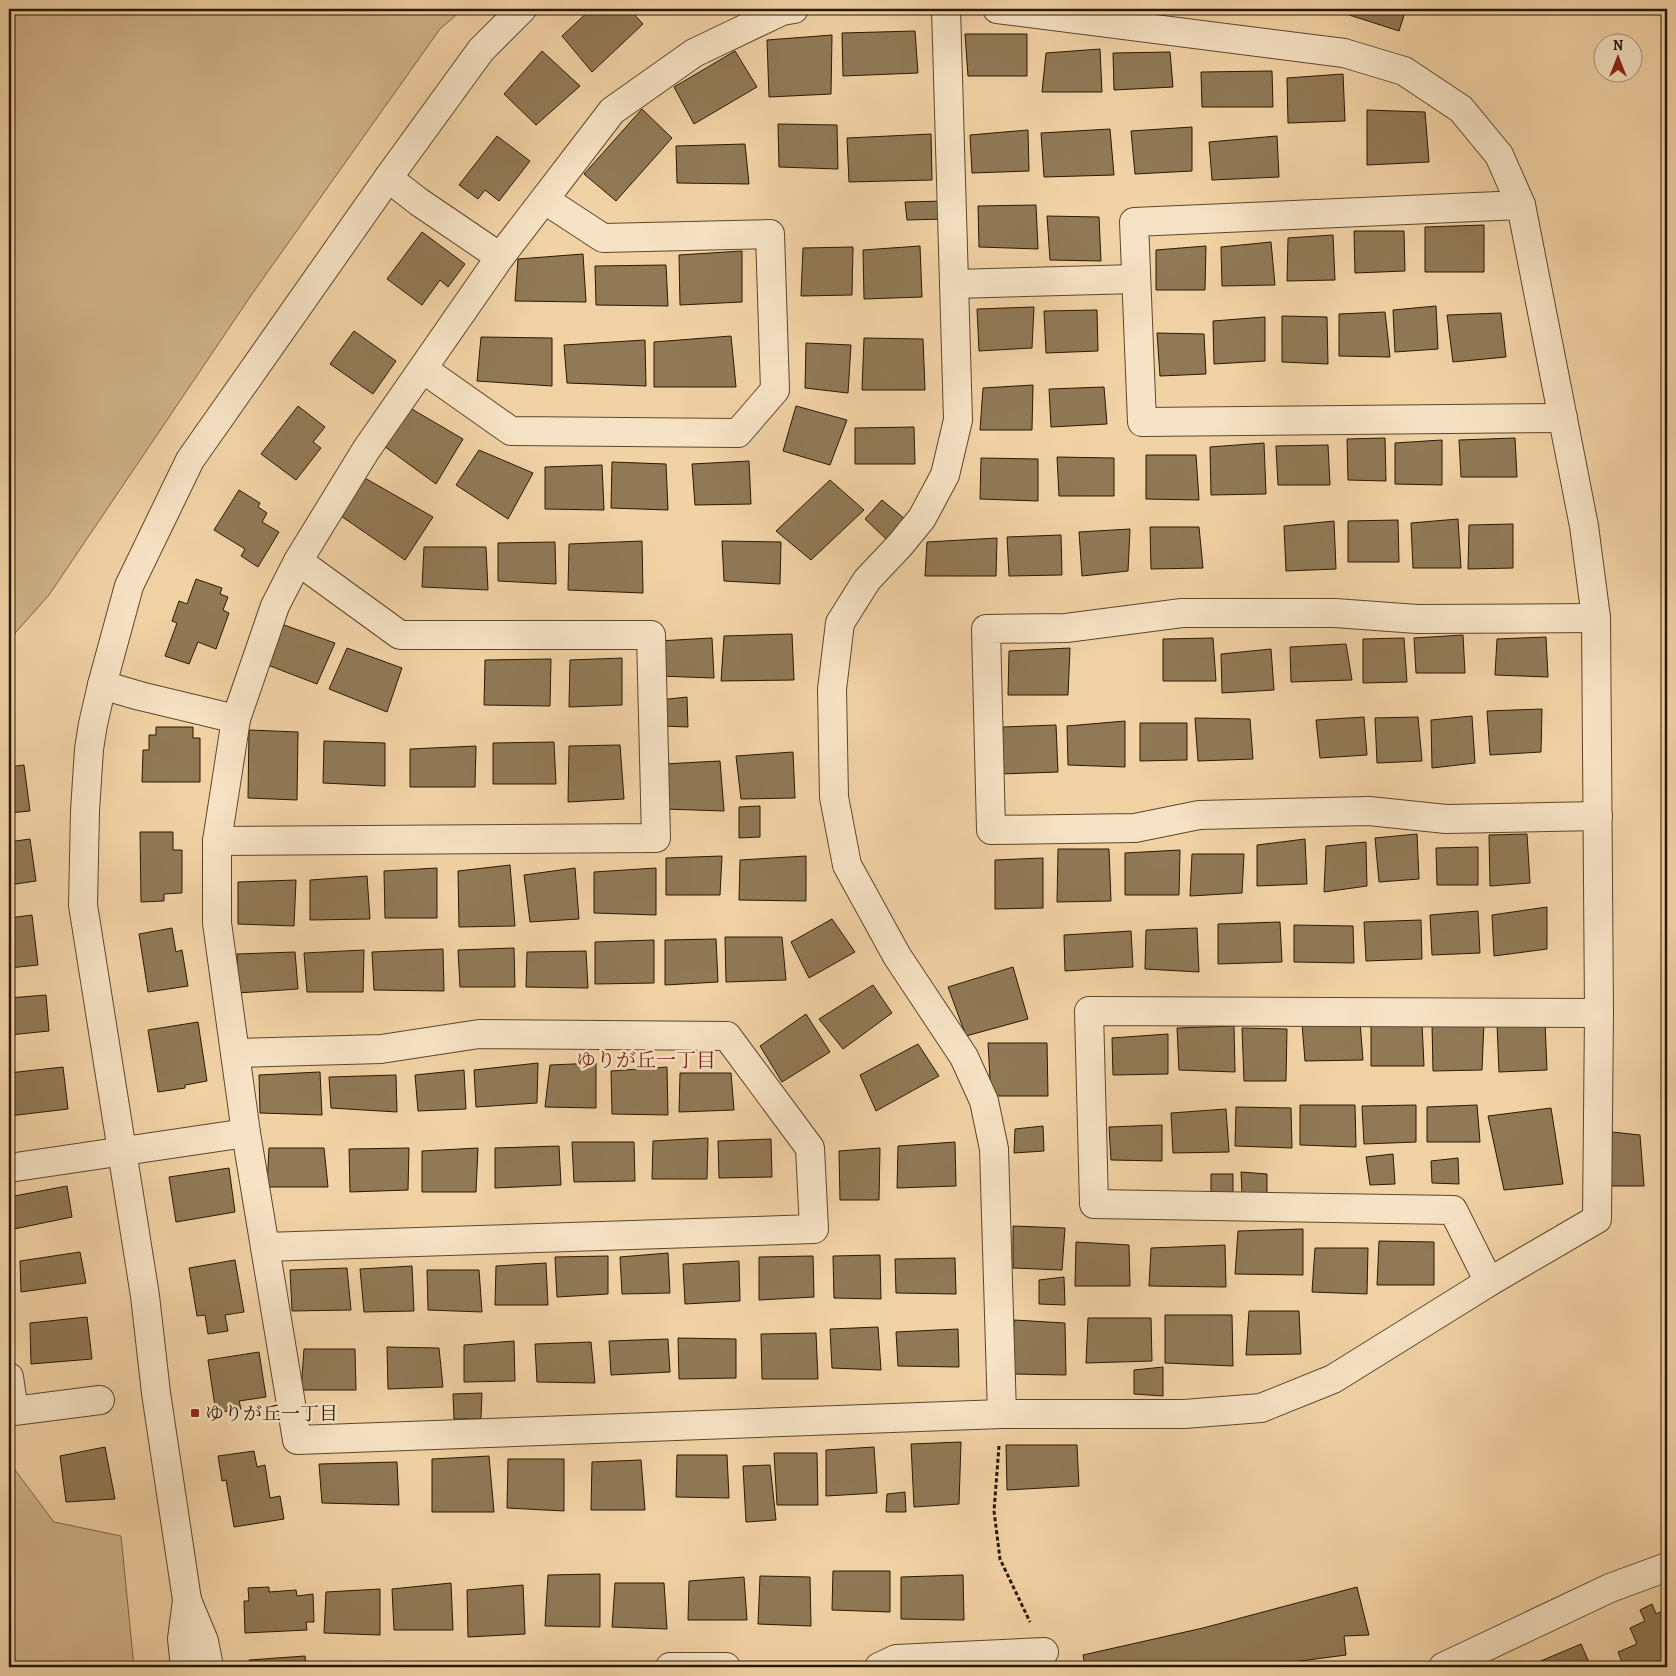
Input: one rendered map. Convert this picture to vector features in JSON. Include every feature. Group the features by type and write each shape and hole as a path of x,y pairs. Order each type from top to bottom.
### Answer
{"street":[{"path":"209,1667 204,1641 186,1590 156,1393 145,1296 83,905 85,810 89,749 102,685 129,586 190,460 388,178 481,50 522,9"},
{"path":"794,9 782,11 694,53 612,111 500,257 366,450 298,561 275,606 236,719 217,841 217,923 246,1133 296,1440 1002,1414 1184,1414 1261,1408 1334,1379 1490,1282 1597,1219 1599,1013 1596,618 1584,526 1521,205 1499,155 1461,109 1404,71 1344,53 997,9"},
{"path":"946,9 958,420 945,475 922,518 867,580 840,623 832,689 834,797 847,865 897,956 964,1057 984,1101 994,1149 1002,1414"},
{"path":"388,178 419,202 500,257"},
{"path":"423,369 511,431 738,433 775,390 770,234 603,238 545,200"},
{"path":"1521,205 1134,222 1142,422 1563,418"},
{"path":"954,284 1136,279"},
{"path":"217,841 656,838 650,635 400,635 298,561"},
{"path":"1596,618 1417,618 1335,613 1182,613 1066,628 986,629 991,830 1134,828 1199,815 1369,810 1446,819 1598,816"},
{"path":"102,685 236,719"},
{"path":"1490,1282 1452,1210 1094,1204 1089,1010 1599,1013"},
{"path":"235,1053 381,1049 479,1034 727,1036 810,1148 814,1229 265,1247"},
{"path":"9,1168 246,1133"},
{"path":"9,1377 14,1411 100,1400"},
{"path":"1443,1667 1610,1588 1667,1567"},
{"path":"185,1667 182,1639 186,1590"},
{"path":"879,1667 896,1659 1044,1653"},
{"path":"670,1667 726,1667"}],"path":[{"path":"1002,1414 994,1511 1000,1559 1044,1653"}],"shaded area":[{"path":"9,9 463,9 440,29 252,294 49,595 9,640"},
{"path":"9,1462 54,1522 121,1536 134,1667 9,1667"}],"building":[{"path":"591,9 629,9 643,24 592,72 562,36"},
{"path":"1341,9 1406,9 1399,31 1340,12"},
{"path":"915,31 918,73 843,76 842,33"},
{"path":"965,34 1027,34 1027,76 968,76"},
{"path":"832,35 831,94 769,97 767,40"},
{"path":"1100,49 1102,92 1042,92 1046,53"},
{"path":"542,51 580,86 536,125 504,94"},
{"path":"735,51 757,87 694,124 674,87"},
{"path":"1170,52 1173,87 1114,90 1113,53"},
{"path":"1272,71 1273,107 1202,107 1201,72"},
{"path":"1343,74 1345,121 1288,123 1287,78"},
{"path":"642,109 672,138 616,201 584,174"},
{"path":"1367,110 1425,112 1429,162 1367,165"},
{"path":"778,124 837,125 838,169 779,167"},
{"path":"1192,127 1192,171 1135,174 1131,131"},
{"path":"1110,129 1114,175 1044,177 1041,133"},
{"path":"1028,130 1029,171 972,173 970,135"},
{"path":"931,134 932,180 849,182 847,138"},
{"path":"497,136 530,161 499,201 485,190 478,199 459,185"},
{"path":"1277,136 1279,177 1212,180 1209,142"},
{"path":"745,144 749,184 677,183 676,146"},
{"path":"944,201 945,219 907,220 905,202"},
{"path":"1036,205 1038,249 979,247 978,206"},
{"path":"1047,216 1099,217 1101,261 1050,260"},
{"path":"1484,225 1484,272 1425,272 1425,227"},
{"path":"1354,231 1404,231 1405,271 1355,273"},
{"path":"422,232 465,264 448,287 440,280 422,305 387,279"},
{"path":"1333,235 1335,280 1287,281 1288,238"},
{"path":"1271,242 1275,285 1222,286 1221,247"},
{"path":"920,246 922,297 864,299 863,250"},
{"path":"1206,246 1205,290 1156,290 1156,250"},
{"path":"853,247 852,295 801,296 803,248"},
{"path":"742,251 742,302 680,305 679,255"},
{"path":"583,254 586,302 515,301 518,259"},
{"path":"666,265 668,306 596,305 595,266"},
{"path":"1436,306 1438,349 1395,352 1393,310"},
{"path":"1034,307 1032,348 979,351 977,309"},
{"path":"1097,310 1098,351 1046,353 1044,311"},
{"path":"1385,312 1390,357 1339,356 1339,314"},
{"path":"1501,313 1506,357 1453,362 1447,315"},
{"path":"1282,316 1327,317 1328,364 1282,362"},
{"path":"1265,317 1265,361 1214,364 1213,321"},
{"path":"354,331 396,361 373,394 330,364"},
{"path":"1157,333 1204,334 1206,374 1160,376"},
{"path":"731,336 736,387 654,387 654,342"},
{"path":"481,337 552,338 552,386 477,381"},
{"path":"864,338 923,339 925,390 862,390"},
{"path":"645,340 646,386 567,383 564,345"},
{"path":"806,343 851,345 848,393 805,388"},
{"path":"1033,385 1032,430 980,430 983,388"},
{"path":"1104,387 1107,424 1051,427 1049,389"},
{"path":"298,406 325,427 313,442 321,448 296,480 261,454"},
{"path":"796,406 847,420 830,465 783,451"},
{"path":"410,408 463,439 436,484 384,446"},
{"path":"914,427 915,464 855,464 855,428"},
{"path":"1385,438 1386,481 1348,480 1347,439"},
{"path":"1515,438 1517,477 1461,477 1459,440"},
{"path":"1442,440 1442,485 1395,484 1395,443"},
{"path":"1264,443 1266,494 1211,495 1210,447"},
{"path":"1328,445 1330,485 1278,485 1276,446"},
{"path":"479,450 533,473 508,519 456,485"},
{"path":"1146,455 1196,455 1199,500 1146,499"},
{"path":"1057,457 1114,458 1114,496 1059,496"},
{"path":"981,458 1038,459 1038,501 980,499"},
{"path":"749,461 751,504 695,505 692,464"},
{"path":"612,462 666,464 668,510 611,508"},
{"path":"602,465 604,510 545,509 545,467"},
{"path":"363,477 433,517 405,560 341,516"},
{"path":"830,480 864,510 811,560 776,531"},
{"path":"239,490 260,503 258,507 267,513 262,522 279,532 258,567 241,556 245,549 214,530"},
{"path":"882,500 905,519 887,540 865,519"},
{"path":"1458,519 1461,568 1413,568 1411,523"},
{"path":"1398,520 1399,562 1348,562 1348,521"},
{"path":"1334,521 1336,569 1286,571 1284,526"},
{"path":"1513,524 1513,568 1468,569 1469,525"},
{"path":"1150,527 1199,527 1203,568 1151,569"},
{"path":"1130,529 1128,571 1082,576 1079,532"},
{"path":"1061,535 1062,575 1009,576 1007,537"},
{"path":"997,538 996,576 925,576 927,542"},
{"path":"642,541 643,593 568,590 569,544"},
{"path":"722,541 781,542 780,584 724,581"},
{"path":"555,542 556,584 498,581 498,543"},
{"path":"424,547 486,547 488,590 422,587"},
{"path":"196,579 222,588 220,594 228,597 223,610 229,613 216,649 198,642 189,664 165,656 177,623 172,621 179,601 187,604"},
{"path":"284,625 335,643 317,684 265,664"},
{"path":"792,634 794,680 721,681 724,636"},
{"path":"1463,635 1465,673 1416,673 1414,638"},
{"path":"1546,637 1548,677 1495,675 1497,639"},
{"path":"712,638 714,678 658,676 658,641"},
{"path":"1213,638 1216,681 1163,681 1163,639"},
{"path":"1404,638 1407,682 1363,683 1363,639"},
{"path":"1346,644 1352,680 1291,682 1290,647"},
{"path":"347,648 402,668 387,712 329,689"},
{"path":"1070,648 1068,695 1008,695 1009,651"},
{"path":"1271,649 1274,690 1222,693 1221,654"},
{"path":"622,658 622,705 569,707 570,660"},
{"path":"551,659 550,706 484,705 485,660"},
{"path":"687,697 688,727 660,726 660,700"},
{"path":"1542,709 1541,752 1490,755 1487,711"},
{"path":"1472,716 1475,763 1432,768 1431,720"},
{"path":"1364,717 1367,755 1320,758 1316,720"},
{"path":"1418,717 1422,761 1377,763 1375,718"},
{"path":"1195,718 1250,719 1253,759 1198,761"},
{"path":"1125,721 1125,767 1068,765 1067,726"},
{"path":"1140,723 1187,723 1187,760 1140,761"},
{"path":"1056,725 1058,772 1000,774 1003,727"},
{"path":"156,727 193,727 193,738 200,738 200,782 142,782 143,750 149,750 149,735 156,735"},
{"path":"249,730 298,732 297,800 248,798"},
{"path":"324,741 385,743 385,786 323,783"},
{"path":"554,742 556,784 493,784 493,743"},
{"path":"620,745 624,799 568,802 569,746"},
{"path":"476,746 475,787 410,787 410,749"},
{"path":"793,752 795,798 741,799 736,756"},
{"path":"720,761 724,811 665,809 663,764"},
{"path":"24,765 30,811 9,813 9,767"},
{"path":"760,806 760,837 739,838 739,807"},
{"path":"140,832 173,832 173,850 182,850 182,893 164,894 164,901 141,902"},
{"path":"1417,834 1419,879 1379,882 1375,838"},
{"path":"1527,834 1530,883 1490,886 1489,835"},
{"path":"30,839 36,881 9,885 9,842"},
{"path":"1305,839 1307,884 1257,886 1257,845"},
{"path":"1366,842 1367,886 1324,892 1326,846"},
{"path":"1478,847 1478,885 1437,885 1436,848"},
{"path":"1058,849 1109,849 1111,901 1057,902"},
{"path":"1180,850 1179,895 1125,895 1125,853"},
{"path":"1192,854 1244,854 1242,893 1190,896"},
{"path":"722,856 720,895 666,895 666,858"},
{"path":"806,856 806,901 739,900 740,860"},
{"path":"1043,858 1043,908 995,909 995,860"},
{"path":"510,865 515,926 459,927 458,871"},
{"path":"437,868 437,918 385,918 384,871"},
{"path":"575,868 579,919 530,922 524,875"},
{"path":"656,868 656,915 594,913 594,872"},
{"path":"367,876 370,919 310,920 310,880"},
{"path":"296,880 294,926 238,924 238,882"},
{"path":"1547,907 1547,949 1494,956 1492,915"},
{"path":"1478,911 1480,953 1432,955 1430,915"},
{"path":"32,915 38,965 9,968 9,918"},
{"path":"832,919 855,952 809,978 791,942"},
{"path":"1421,920 1422,959 1366,961 1364,922"},
{"path":"1280,922 1282,962 1218,964 1218,924"},
{"path":"1294,925 1353,926 1354,963 1294,962"},
{"path":"172,928 176,952 182,950 188,986 148,992 139,934"},
{"path":"1197,928 1199,972 1145,969 1146,930"},
{"path":"1131,931 1133,967 1065,971 1064,935"},
{"path":"725,937 782,937 786,980 726,982"},
{"path":"716,939 718,982 665,985 665,940"},
{"path":"654,940 654,983 595,984 595,942"},
{"path":"514,948 515,987 460,987 458,950"},
{"path":"443,949 444,991 374,990 372,952"},
{"path":"364,950 363,992 307,992 304,953"},
{"path":"586,951 588,988 526,987 527,952"},
{"path":"295,952 298,989 238,993 237,954"},
{"path":"1013,967 1028,1019 966,1036 948,987"},
{"path":"873,985 892,1013 843,1049 819,1019"},
{"path":"46,995 49,1031 9,1035 9,998"},
{"path":"806,1014 830,1052 782,1082 760,1046"},
{"path":"198,1022 207,1081 185,1085 185,1088 158,1092 148,1030"},
{"path":"1360,1022 1363,1060 1305,1061 1302,1024"},
{"path":"1484,1022 1482,1070 1433,1071 1432,1024"},
{"path":"1545,1022 1547,1070 1499,1072 1497,1024"},
{"path":"1422,1023 1424,1066 1371,1066 1371,1025"},
{"path":"1234,1026 1235,1072 1179,1070 1177,1028"},
{"path":"1242,1028 1287,1029 1286,1081 1244,1081"},
{"path":"1168,1034 1168,1074 1113,1075 1112,1038"},
{"path":"988,1043 1047,1043 1048,1096 991,1096"},
{"path":"918,1044 939,1076 876,1111 860,1075"},
{"path":"538,1063 537,1103 476,1107 474,1070"},
{"path":"596,1063 596,1108 545,1107 550,1065"},
{"path":"63,1067 68,1109 9,1116 9,1073"},
{"path":"667,1067 668,1115 612,1114 611,1071"},
{"path":"464,1070 466,1109 418,1111 415,1075"},
{"path":"320,1072 322,1115 260,1113 259,1075"},
{"path":"680,1073 731,1073 734,1110 679,1112"},
{"path":"396,1075 397,1112 331,1108 329,1077"},
{"path":"1300,1105 1355,1105 1356,1147 1300,1145"},
{"path":"1416,1105 1416,1142 1364,1144 1362,1106"},
{"path":"1477,1105 1480,1142 1427,1142 1427,1107"},
{"path":"1236,1107 1291,1108 1292,1148 1235,1146"},
{"path":"1551,1108 1563,1184 1504,1190 1488,1116"},
{"path":"1226,1109 1229,1152 1173,1153 1171,1113"},
{"path":"1162,1125 1162,1161 1111,1160 1109,1127"},
{"path":"1043,1126 1044,1151 1014,1153 1015,1129"},
{"path":"1612,1132 1640,1135 1644,1186 1610,1186"},
{"path":"708,1138 707,1179 652,1179 653,1141"},
{"path":"771,1139 772,1177 719,1178 718,1141"},
{"path":"572,1142 634,1142 635,1181 574,1182"},
{"path":"955,1142 956,1186 897,1188 898,1146"},
{"path":"559,1146 561,1185 495,1188 495,1148"},
{"path":"269,1148 324,1148 328,1187 267,1187"},
{"path":"409,1148 408,1190 350,1192 349,1149"},
{"path":"478,1148 476,1192 422,1192 422,1151"},
{"path":"880,1148 879,1200 840,1200 839,1151"},
{"path":"1393,1154 1395,1184 1370,1185 1366,1157"},
{"path":"1458,1158 1459,1184 1432,1183 1431,1161"},
{"path":"229,1168 235,1212 176,1222 169,1177"},
{"path":"1241,1172 1267,1174 1267,1196 1242,1195"},
{"path":"1211,1174 1233,1174 1233,1199 1211,1198"},
{"path":"67,1186 72,1217 14,1229 9,1197"},
{"path":"1013,1226 1065,1228 1062,1270 1013,1268"},
{"path":"1303,1229 1303,1275 1235,1274 1238,1231"},
{"path":"1379,1241 1434,1242 1434,1285 1377,1285"},
{"path":"1076,1242 1129,1245 1130,1286 1075,1286"},
{"path":"1225,1245 1226,1287 1149,1286 1151,1248"},
{"path":"1315,1248 1368,1248 1367,1294 1312,1292"},
{"path":"80,1252 86,1283 21,1292 20,1261"},
{"path":"668,1253 670,1293 622,1294 620,1257"},
{"path":"880,1255 881,1299 834,1298 833,1256"},
{"path":"608,1256 608,1294 557,1297 555,1257"},
{"path":"813,1256 814,1297 759,1300 759,1257"},
{"path":"955,1258 956,1294 896,1293 895,1259"},
{"path":"235,1260 244,1312 225,1315 228,1331 208,1334 205,1315 197,1316 189,1268"},
{"path":"739,1261 740,1301 685,1304 683,1264"},
{"path":"546,1263 548,1305 495,1305 496,1266"},
{"path":"412,1266 414,1311 364,1312 360,1269"},
{"path":"347,1268 351,1310 292,1311 290,1270"},
{"path":"427,1270 479,1270 482,1312 428,1310"},
{"path":"1064,1277 1065,1305 1039,1304 1039,1280"},
{"path":"1249,1311 1299,1311 1301,1354 1246,1355"},
{"path":"1165,1315 1232,1315 1233,1366 1165,1363"},
{"path":"87,1317 92,1359 31,1364 30,1323"},
{"path":"1088,1318 1151,1318 1152,1361 1086,1363"},
{"path":"1014,1320 1065,1323 1066,1375 1012,1374"},
{"path":"878,1327 881,1370 832,1368 830,1329"},
{"path":"958,1329 959,1367 898,1366 896,1332"},
{"path":"816,1333 818,1379 762,1379 761,1334"},
{"path":"678,1338 736,1339 736,1378 679,1379"},
{"path":"668,1339 670,1372 611,1375 609,1341"},
{"path":"514,1341 515,1381 464,1382 464,1345"},
{"path":"591,1342 595,1383 537,1382 535,1344"},
{"path":"387,1347 439,1348 443,1387 388,1389"},
{"path":"304,1349 355,1349 356,1390 301,1390"},
{"path":"259,1352 266,1397 239,1401 241,1409 216,1413 208,1360"},
{"path":"1163,1367 1163,1396 1134,1394 1134,1370"},
{"path":"482,1393 481,1419 454,1419 453,1394"},
{"path":"961,1442 959,1504 914,1507 911,1444"},
{"path":"1006,1445 1077,1445 1079,1486 1007,1490"},
{"path":"105,1447 115,1499 66,1502 60,1456"},
{"path":"874,1447 877,1493 826,1496 826,1450"},
{"path":"254,1451 257,1467 265,1465 270,1498 280,1496 284,1519 234,1527 226,1480 222,1481 218,1456"},
{"path":"774,1453 817,1453 818,1505 777,1505"},
{"path":"677,1455 727,1455 729,1498 676,1497"},
{"path":"489,1456 494,1512 432,1512 432,1459"},
{"path":"508,1459 564,1459 564,1511 507,1508"},
{"path":"641,1460 645,1510 591,1510 592,1462"},
{"path":"397,1462 399,1505 322,1503 319,1464"},
{"path":"770,1465 776,1520 746,1522 743,1466"},
{"path":"905,1492 906,1512 886,1512 887,1494"},
{"path":"833,1571 890,1571 890,1612 832,1610"},
{"path":"600,1574 600,1627 545,1626 548,1575"},
{"path":"963,1575 964,1620 901,1619 901,1577"},
{"path":"760,1576 810,1577 811,1626 758,1624"},
{"path":"744,1577 747,1620 688,1620 689,1581"},
{"path":"451,1583 453,1630 394,1630 392,1589"},
{"path":"615,1583 664,1583 667,1629 612,1627"},
{"path":"523,1585 525,1634 468,1637 467,1590"},
{"path":"269,1587 269,1592 296,1590 297,1596 313,1594 314,1622 306,1622 307,1630 245,1633 244,1601 249,1601 248,1588"},
{"path":"1357,1587 1369,1635 1344,1636 1346,1655 1285,1663 1285,1667 1085,1667 1083,1655 1203,1628"},
{"path":"380,1589 380,1635 324,1633 326,1592"},
{"path":"1652,1604 1656,1614 1667,1609 1667,1658 1646,1667 1624,1667 1618,1652 1637,1644 1630,1628 1645,1621 1640,1610"},
{"path":"1581,1644 1591,1667 1538,1667 1536,1663"},
{"path":"305,1656 306,1667 249,1667 249,1660"}],"place":[{"name":"ゆりが丘一丁目","path":"195,1413"}],"district":[{"name":"ゆりが丘一丁目","path":"646,1060"}]}
